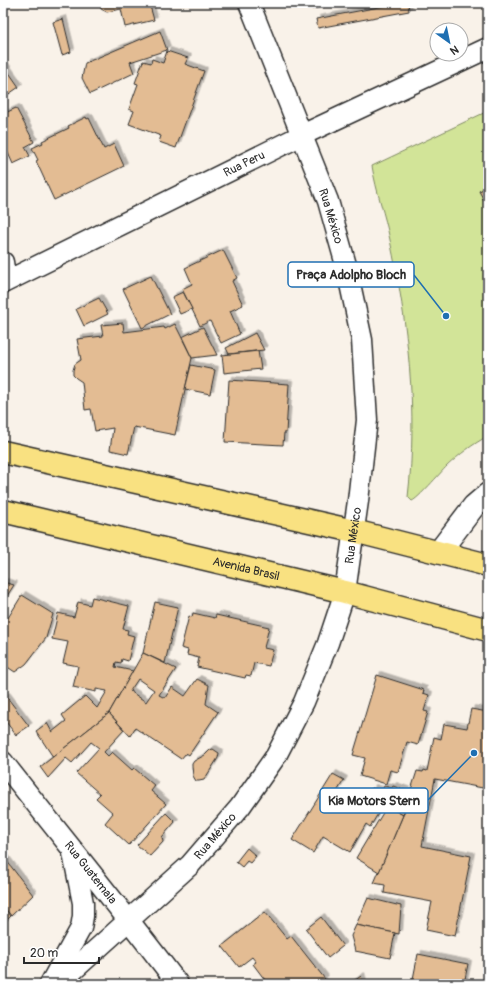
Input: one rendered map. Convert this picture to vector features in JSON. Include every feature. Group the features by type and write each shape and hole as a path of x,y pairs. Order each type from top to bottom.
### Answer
{"main road":[{"path":"3,452 354,531 488,565"},
{"path":"439,552 474,506 488,494"},
{"name":"Avenida Brasil","path":"3,511 345,592 488,630"}],"street":[{"name":"Rua México","path":"58,984 190,864 240,807 276,756 306,696 328,643 345,592 367,420 362,340 346,265 328,201 249,3"},
{"name":"Rua Peru","path":"4,275 488,48"},
{"name":"Rua Guatemala","path":"3,762 178,984"},
{"path":"50,984 81,928 84,916 83,903 72,851"}],"green space":[{"path":"488,111 488,436 457,457 419,496 412,501 408,497 412,432 410,368 402,304 390,240 372,166"}],"building":[{"path":"100,3 161,3 150,6 154,20 125,27 121,9 107,12 101,9"},
{"path":"311,3 344,3 312,9"},
{"path":"400,3 408,3 409,11 318,28 316,19"},
{"path":"63,19 71,52 62,55 53,22"},
{"path":"160,31 167,50 130,62 134,73 90,94 82,78 85,63"},
{"path":"167,51 188,58 185,64 204,71 176,148 159,142 161,136 129,124 134,111 129,109 138,84 135,83 143,61 151,63 152,59 163,63"},
{"path":"3,64 19,87 3,98"},
{"path":"16,108 34,142 25,147 30,156 13,164 3,142 3,114"},
{"path":"86,117 87,119 89,118 104,149 114,144 124,166 54,200 36,161 38,160 32,148"},
{"path":"488,187 488,208 479,191"},
{"path":"223,250 237,278 232,281 243,305 230,311 240,334 221,343 210,321 200,326 182,289 192,284 185,268"},
{"path":"151,276 170,314 142,328 123,289"},
{"path":"183,292 192,309 180,314 172,297"},
{"path":"99,298 108,314 84,326 76,309"},
{"path":"123,323 124,332 164,327 165,329 175,324 192,358 175,435 134,427 128,454 110,450 113,428 95,431 91,409 85,410 82,382 73,375 75,364 81,360 77,339 103,336 101,325"},
{"path":"203,327 217,355 192,358 182,337"},
{"path":"255,333 264,350 229,354 226,348"},
{"path":"258,351 261,369 224,373 222,355"},
{"path":"191,365 215,370 210,394 185,389"},
{"path":"229,380 289,384 286,433 284,433 283,445 225,442"},
{"path":"3,582 14,585 3,602"},
{"path":"22,595 53,614 46,638 26,664 15,672 3,664 3,626"},
{"path":"92,597 129,606 123,629 128,630 127,634 134,636 128,661 122,659 121,663 116,662 115,667 133,671 109,713 53,757 36,731 47,723 52,732 66,721 62,715 85,696 97,708 107,691 96,689 96,692 73,687 78,666 63,663 68,642 52,639 58,613 74,617 78,602 90,605"},
{"path":"155,602 178,607 165,663 143,653"},
{"path":"193,613 215,618 216,615 269,627 264,648 273,650 269,666 254,663 251,676 246,675 245,678 197,667 199,658 187,655 188,650 181,648 189,616 192,617"},
{"path":"143,653 176,669 159,695 165,698 172,687 185,696 197,679 209,685 206,704 218,712 189,755 186,753 181,759 135,728 130,736 109,713","holes":["138,679 154,690 146,702 130,691"]},
{"path":"377,675 424,690 423,693 429,695 424,711 428,712 418,745 407,742 398,772 390,770 386,784 360,776 365,758 353,755"},
{"path":"6,696 29,726 16,735 3,718 3,699"},
{"path":"471,709 488,712 485,732 488,732 488,789 435,779 422,846 471,856 455,936 426,930 432,902 384,893 385,885 374,883 403,815 417,771 427,771 434,737 441,739 444,724 467,728"},
{"path":"109,713 124,730 104,752 108,756 112,752 132,770 134,768 155,786 151,791 166,804 129,845 105,823 113,813 96,798 100,794 76,773 99,748 91,742 72,763 66,758 48,778 40,767"},
{"path":"213,749 219,753 218,758 204,780 196,781 193,776 192,764 194,761"},
{"path":"333,774 344,780 335,795 348,803 353,796 379,812 370,827 366,824 350,852 323,836 313,853 292,840"},
{"path":"384,786 392,788 393,786 410,792 403,815 370,796 372,788 382,791"},
{"path":"387,806 403,815 379,872 356,858"},
{"path":"166,813 175,822 162,837 163,842 150,856 137,845"},
{"path":"247,848 256,856 250,863 247,861 242,867 236,862"},
{"path":"3,856 33,895 11,916 3,906"},
{"path":"368,898 401,906 399,934 356,925"},
{"path":"3,906 11,916 3,924"},
{"path":"265,912 287,939 291,936 325,979 322,981 325,984 268,984 253,964 256,962 252,957 239,967 222,946"},
{"path":"321,917 343,946 328,958 306,929"},
{"path":"356,925 395,933 390,958 355,951 351,936"},
{"path":"418,954 468,964 464,984 412,984"},
{"path":"361,976 363,984 350,984"}],"place":[{"name":"Praça Adolpho Bloch","path":"446,316"},
{"name":"Kia Motors Stern","path":"474,753"}]}
